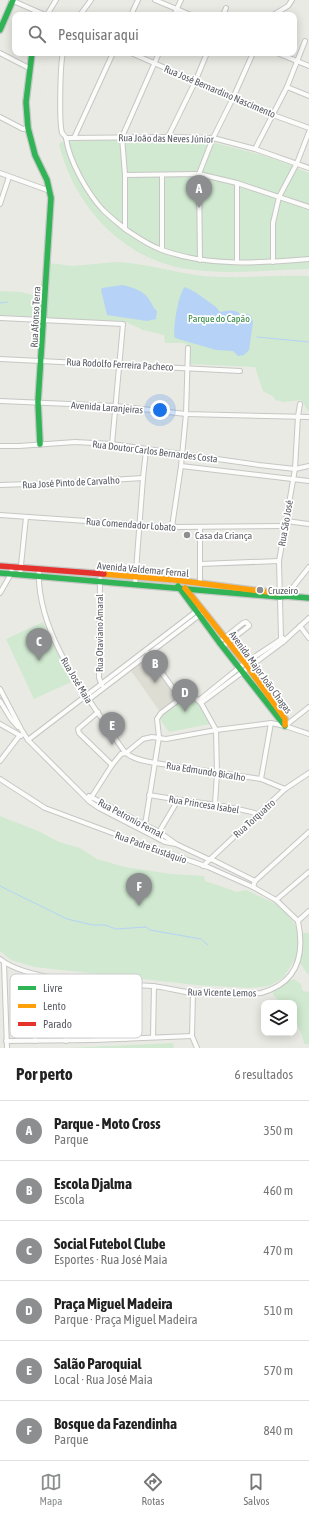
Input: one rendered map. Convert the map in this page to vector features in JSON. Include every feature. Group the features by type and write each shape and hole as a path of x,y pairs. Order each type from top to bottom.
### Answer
{"street":[{"path":"0,30 12,0 39,12"},
{"path":"48,12 56,0"},
{"path":"82,12 91,0"},
{"path":"132,12 138,0"},
{"path":"155,0 185,12"},
{"path":"175,12 180,0"},
{"path":"278,12 288,6 292,0"},
{"path":"224,12 226,8"},
{"path":"255,149 287,87 305,41"},
{"path":"0,53 29,68"},
{"name":"Rua Afonso Terra","path":"31,56 26,102 28,128 35,155 46,180 51,198 38,402 40,444"},
{"path":"63,56 61,76 62,134 66,138 70,153 82,181 103,209 125,229 144,242 162,250 200,260 273,262 309,259"},
{"path":"74,138 113,56"},
{"name":"Rua José Bernardino Nascimento","path":"139,56 195,82 309,128"},
{"path":"125,229 125,175 122,138 158,56"},
{"path":"168,137 195,82 206,56"},
{"path":"200,260 200,174 213,138 252,56"},
{"path":"286,56 309,66"},
{"path":"287,87 309,96"},
{"path":"0,117 23,129 28,128"},
{"path":"273,262 273,223 279,197 297,163 309,132"},
{"name":"Rua João das Neves Júnior","path":"66,138 213,138 255,149 309,168"},
{"path":"0,173 50,191"},
{"path":"125,175 200,174 237,183 309,207"},
{"path":"162,175 162,250"},
{"path":"0,204 9,176"},
{"path":"237,183 237,262"},
{"path":"0,318 123,324 112,444"},
{"path":"172,527 181,466 186,414 186,368 188,348"},
{"name":"Rua Rodolfo Ferreira Pacheco","path":"0,359 240,371"},
{"name":"Avenida Laranjeiras","path":"0,401 116,406 186,414 309,417"},
{"name":"Rua São José","path":"282,640 282,596 279,561 295,469 300,404"},
{"name":"Rua Doutor Carlos Bernardes Costa","path":"0,448 75,442 112,444 259,465 295,469 309,466"},
{"path":"136,581 146,450"},
{"path":"181,466 309,481"},
{"name":"Rua José Pinto de Carvalho","path":"0,485 143,478"},
{"name":"Rua Comendador Lobato","path":"0,516 172,527 286,523 309,524"},
{"path":"20,575 26,517"},
{"path":"199,590 200,527"},
{"path":"200,564 279,561"},
{"name":"Avenida Valdemar Fernal","path":"0,566 100,574 115,579"},
{"path":"0,593 11,574 12,567"},
{"path":"282,596 309,567"},
{"name":"Rua José Maia","path":"39,569 38,577 47,623 75,680 126,753"},
{"path":"54,577 55,571"},
{"path":"69,572 69,578"},
{"name":"Avenida Valdemar Fernal","path":"0,573 99,581 115,579 152,582 199,590 215,589 309,598"},
{"path":"83,573 83,580"},
{"name":"Rua Otaviano Amaral","path":"100,574 99,678 103,686"},
{"path":"175,580 182,588"},
{"name":"Avenida Valdemar Fernal","path":"152,582 175,580 200,583 215,589"},
{"path":"181,581 182,588"},
{"name":"Avenida Major João Chagas","path":"182,588 246,665 285,726"},
{"path":"28,740 87,698 200,611"},
{"name":"Avenida Major João Chagas","path":"200,611 221,644 265,696"},
{"path":"200,702 246,665 287,637 309,618"},
{"path":"221,644 243,624 246,622 248,623 249,626 226,640"},
{"path":"300,626 309,638"},
{"path":"147,652 180,698"},
{"name":"Rua Petronio Fernal","path":"0,689 28,740"},
{"path":"145,825 159,737 157,719 158,716 189,692 200,702 216,730 217,773 215,804"},
{"name":"Rua Petronio Fernal","path":"0,701 11,719 21,729"},
{"path":"285,726 309,707"},
{"path":"98,712 78,729 79,734 112,765"},
{"path":"0,720 1,724"},
{"path":"261,779 271,723"},
{"path":"89,801 120,754 126,753 143,739 159,737 166,739 216,730 271,723 309,734"},
{"name":"Rua Petronio Fernal","path":"1,724 28,740 89,801 98,808 165,842 176,844"},
{"path":"0,761 20,735"},
{"name":"Rua Edmundo Bicalho","path":"126,753 138,759 155,763 261,779 285,789"},
{"name":"Rua Torquatro","path":"202,866 285,789 309,773"},
{"name":"Rua Padre Eustáquio","path":"0,779 45,808 208,867 253,887 276,900 298,921"},
{"name":"Rua Princesa Isabel","path":"149,795 215,804 258,814"},
{"name":"Rua Petronio Fernal","path":"85,796 91,796 159,832 176,844 256,881"},
{"path":"159,832 178,800"},
{"path":"253,887 256,881 309,832"},
{"path":"208,859 208,867"},
{"path":"276,900 309,872"},
{"path":"298,921 309,911"},
{"name":"Rua Vicente Lemos","path":"142,985 193,993 261,993 270,990 288,979 297,964 301,948 298,921"},
{"name":"Rua Vicente Lemos","path":"0,959 10,966 35,974"},
{"path":"4,963 6,1048"},
{"path":"152,1037 154,986"},
{"path":"193,993 192,1036 197,1048"},
{"path":"142,1037 192,1036"},
{"path":"6,1041 66,1041 124,1038"}],"shaded area":[{"path":"148,654 180,698 161,713 129,668"}],"green space":[{"path":"96,140 215,143 262,155 309,173 309,269 248,272 202,271 163,263 142,254 122,241 104,226 89,208 76,188 66,167 59,144 61,142"},
{"name":"Parque do Capão","path":"116,262 138,264 204,276 309,276 309,412 301,400 284,402 275,400 274,397 263,391 255,367 188,364 190,346 183,343 165,343 164,335 143,330 124,321 46,318 49,263 73,266"},
{"path":"0,291 21,292 41,297 40,317 0,315"},
{"path":"0,566 132,579 131,582 0,573"},
{"path":"43,622 71,682 34,699 6,639"},
{"path":"188,693 201,703 210,724 169,732 159,716"},
{"path":"0,816 38,831 59,842 80,848 97,859 125,867 171,874 204,876 205,881 237,892 246,890 272,902 283,909 302,933 309,933 309,976 300,963 295,959 283,978 269,986 249,988 197,985 142,979 142,974 98,974 35,967 11,960 0,951"},
{"path":"294,979 301,984 302,990 306,992 309,991 309,1044 304,1044 297,1024 297,1000 278,1000 273,995 275,990 285,982"},
{"path":"173,1043 174,1048 67,1048"}],"water":[{"path":"122,285 142,292 148,298 157,311 156,319 147,321 107,315 101,290 102,288"},
{"path":"185,287 195,292 216,307 220,312 236,311 241,315 248,314 251,316 253,322 249,350 244,355 238,356 233,351 216,350 175,338 174,327 177,311 180,296"}],"waterway":[{"path":"0,303 8,302"},
{"path":"257,337 309,342"},
{"path":"0,886 67,919 93,925 105,925 116,929 146,927 150,930 201,939 208,945"}],"railway":[{"path":"61,12 67,0"},
{"path":"47,56 43,78 42,103 45,128 52,153 62,177 75,199 90,219 109,236 133,252 160,264 194,273 226,276 309,275"}],"traffic: fast":[{"path":"0,30 13,0"},
{"path":"32,56 26,102 28,128 35,155 47,180 51,198 38,402 40,444"},
{"path":"0,573 280,597 286,596 309,598"},
{"path":"178,586 219,642 285,726"}],"traffic: slow":[{"path":"104,574 175,580 276,593"},
{"path":"185,588 245,663 285,719 285,725"}],"traffic: jam":[{"path":"0,566 104,574"}],"place":[{"name":"Parque - Moto Cross","path":"199,208"},
{"name":"Casa da Criança","path":"187,535"},
{"name":"Cruzeiro","path":"260,590"},
{"name":"Social Futebol Clube","path":"39,661"},
{"name":"Escola Djalma","path":"155,683"},
{"name":"Praça Miguel Madeira","path":"185,712"},
{"name":"Salão Paroquial","path":"112,745"},
{"name":"Bosque da Fazendinha","path":"139,906"}]}
